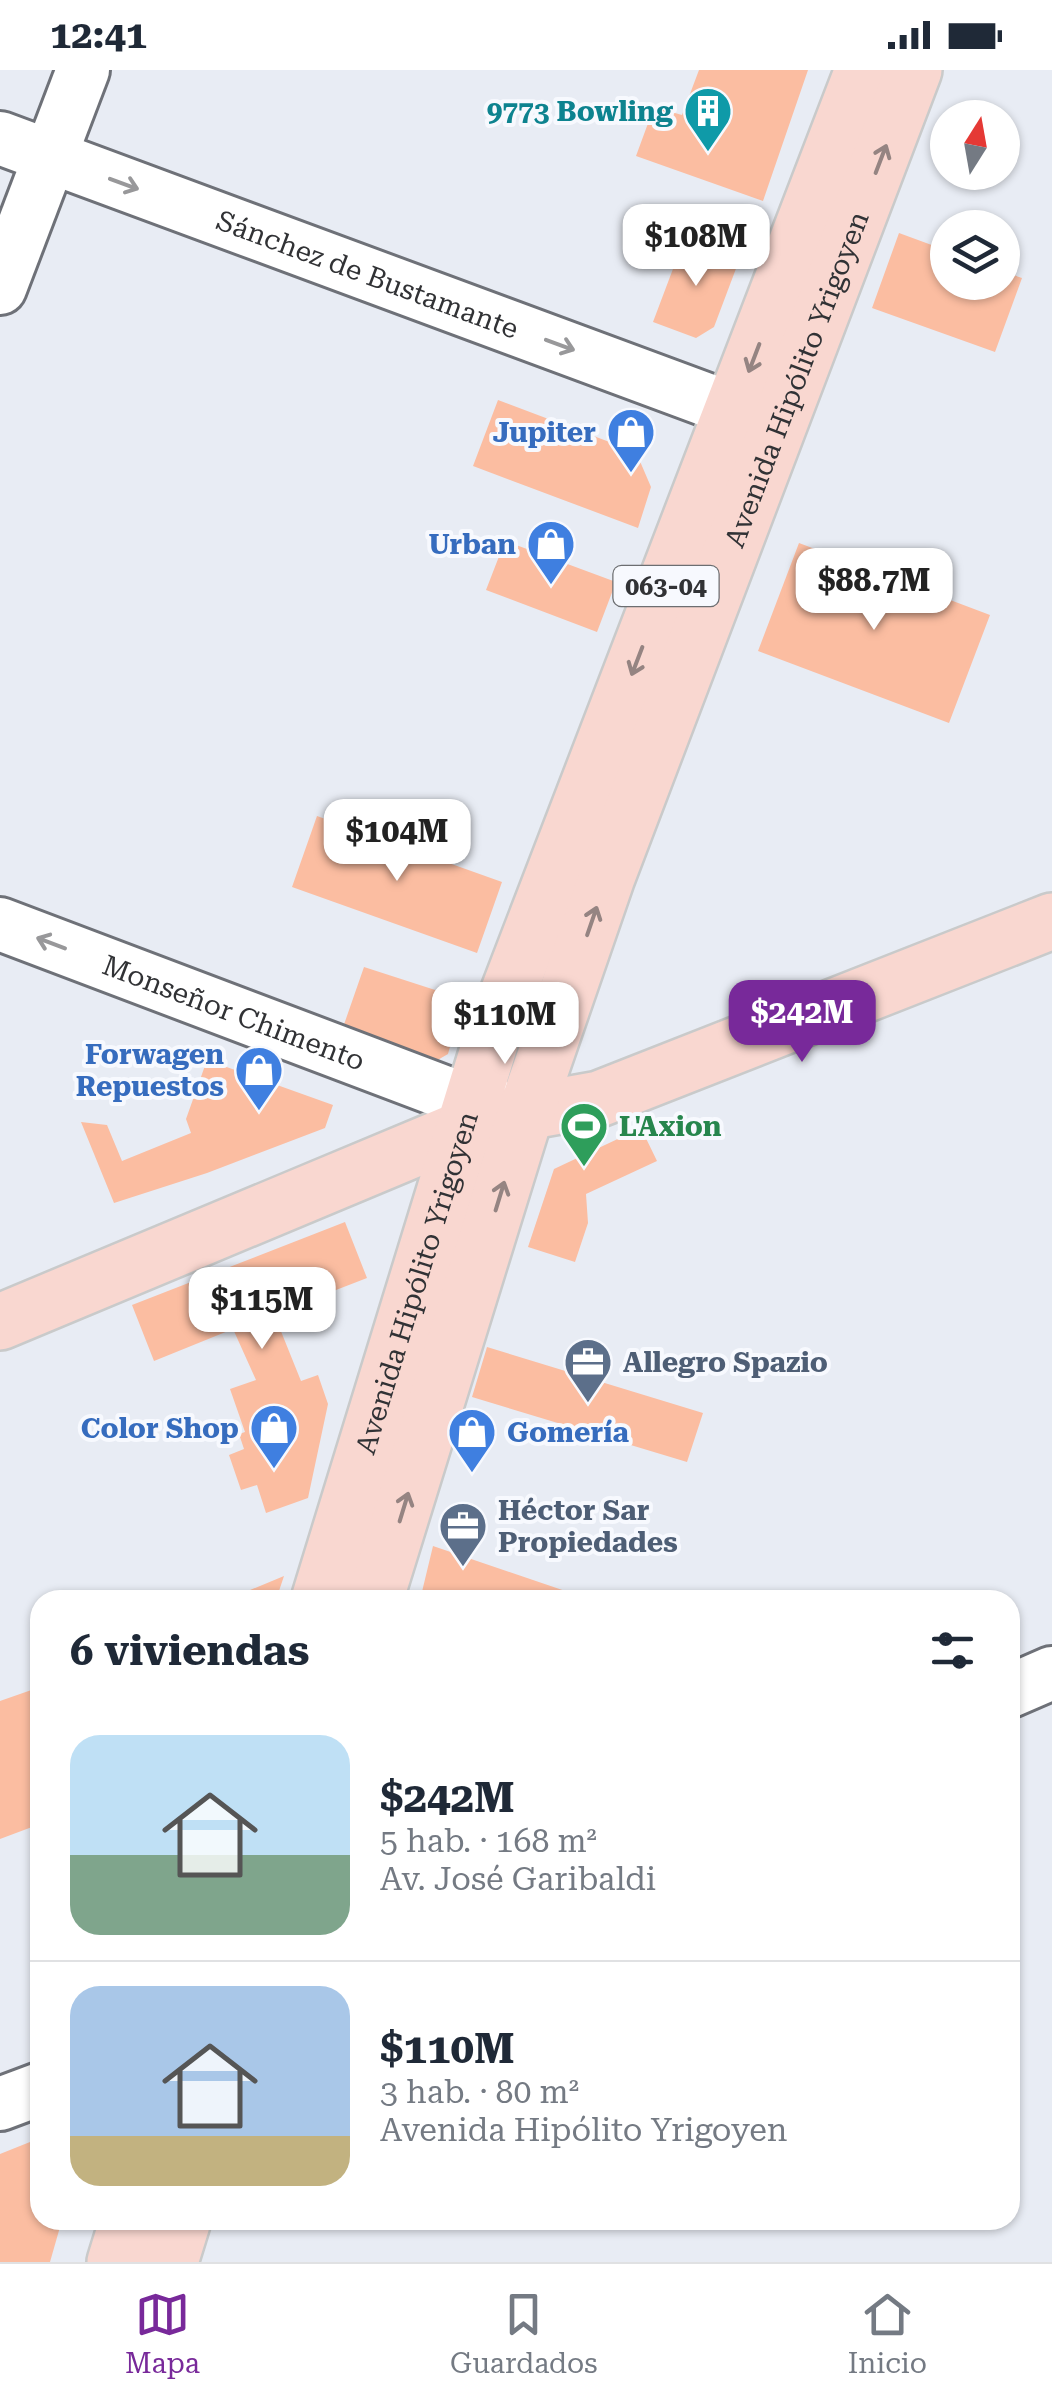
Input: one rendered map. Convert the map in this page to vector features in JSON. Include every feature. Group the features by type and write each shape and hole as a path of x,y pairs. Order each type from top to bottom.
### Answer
{"main road":[{"name":"Avenida Hipólito Yrigoyen","path":"323,1590 495,1027 863,70"},
{"name":"Avenida Hipólito Yrigoyen","path":"378,1590 526,1112 607,877 914,70"},
{"path":"0,1322 466,1116 526,1112 600,1100 1052,921"},
{"path":"114,2262 125,2230"},
{"path":"170,2262 180,2230"}],"street":[{"path":"0,288 82,70"},
{"name":"Sánchez de Bustamante","path":"0,138 734,410"},
{"name":"Monseñor Chimento","path":"0,924 466,1116"},
{"path":"1020,1687 1052,1673"},
{"path":"0,2104 30,2093"}],"building":[{"path":"699,70 808,70 763,201 636,156 654,107 682,115"},
{"path":"899,233 930,244 930,300 1014,300 995,352 872,308"},
{"path":"685,237 740,258 714,327 696,338 653,322"},
{"path":"498,400 636,452 651,487 638,528 473,466"},
{"name":"Urban","path":"505,541 616,582 597,632 486,590"},
{"path":"799,543 990,615 949,723 758,651"},
{"path":"317,816 502,882 477,953 292,887"},
{"path":"364,967 463,999 448,1054 429,1065 340,1036"},
{"name":"Forwagen Repuestos","path":"207,1060 333,1105 325,1128 114,1203 81,1122 107,1125 122,1161 191,1133 186,1119"},
{"path":"641,1128 657,1161 586,1194 588,1223 575,1262 528,1247 554,1169"},
{"path":"345,1222 367,1278 274,1314 301,1381 318,1375 328,1404 308,1498 266,1513 257,1485 241,1490 229,1455 244,1449 239,1434 245,1432 230,1389 256,1380 233,1329 154,1361 132,1305"},
{"name":"Allegro Spazio","path":"487,1347 703,1413 687,1462 472,1397"},
{"name":"Héctor Sar Propiedades","path":"433,1546 562,1590 422,1590"},
{"path":"284,1576 279,1590 250,1590"},
{"path":"30,1690 30,1828 0,1839 0,1701"},
{"path":"30,2142 30,2230 59,2230 50,2262 0,2262 0,2154"}],"place":[{"name":"9773 Bowling","path":"708,154"},
{"name":"Jupiter","path":"631,474"},
{"name":"Urban","path":"551,586"},
{"name":"Forwagen Repuestos","path":"259,1112"},
{"name":"L'Axion","path":"584,1168"},
{"name":"Allegro Spazio","path":"588,1404"},
{"name":"Color Shop","path":"274,1470"},
{"name":"Gomería","path":"472,1474"},
{"name":"Héctor Sar Propiedades","path":"463,1568"}]}
